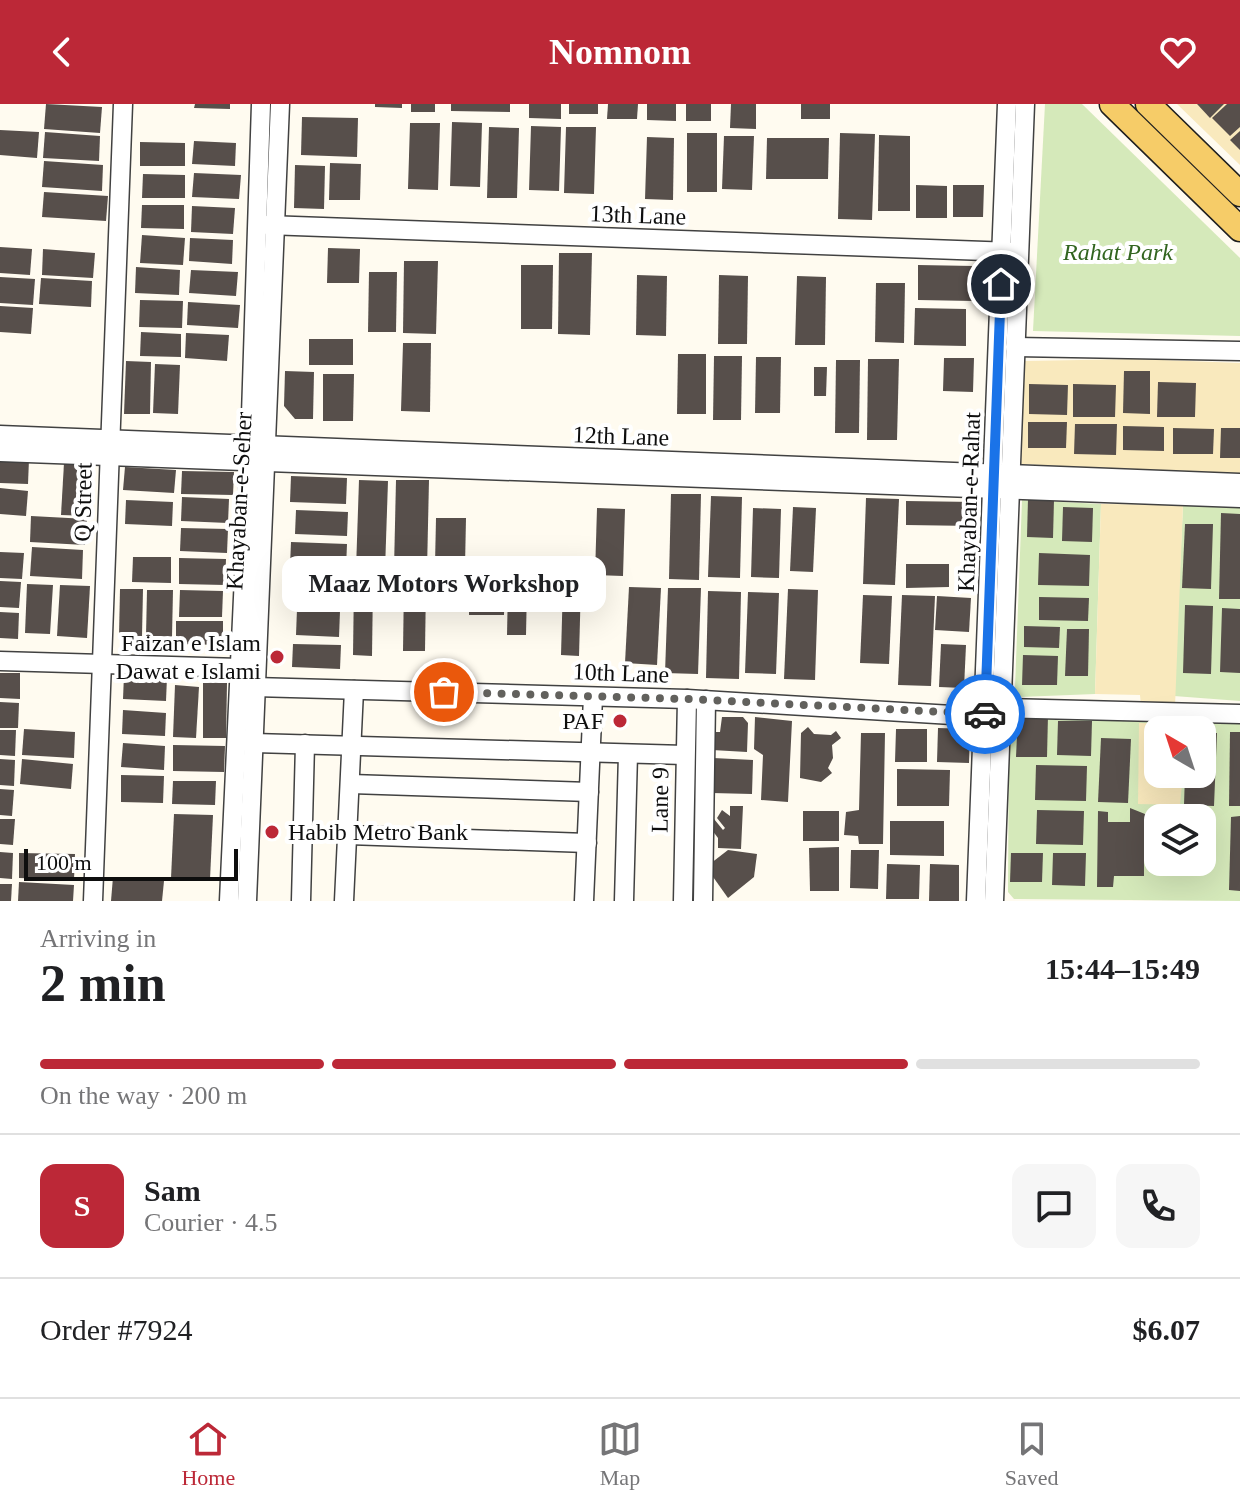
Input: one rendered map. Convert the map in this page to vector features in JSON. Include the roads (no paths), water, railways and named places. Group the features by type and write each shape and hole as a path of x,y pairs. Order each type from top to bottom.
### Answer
{"main road":[{"path":"1112,104 1240,229"},
{"path":"1148,104 1240,194"}],"street":[{"name":"Q Street","path":"93,901 123,104"},
{"name":"Khayaban-e-Seher","path":"247,901 254,687 256,225 261,104"},
{"name":"Khayaban-e-Seher","path":"229,901 240,668 278,226 280,104"},
{"name":"Khayaban-e-Rahat","path":"1003,482 1010,252 1007,104"},
{"path":"976,901 993,712 1003,482 1015,347 1010,252 1025,104"},
{"name":"13th Lane","path":"256,225 1010,252"},
{"path":"1015,347 1240,351"},
{"name":"12th Lane","path":"0,435 108,447 1003,482 1240,498"},
{"name":"12th Lane","path":"0,452 108,447"},
{"name":"12th Lane","path":"1003,482 1240,483"},
{"path":"0,661 240,668"},
{"name":"10th Lane","path":"254,687 687,699 993,712 1240,714"},
{"path":"344,901 354,690"},
{"path":"584,901 593,697"},
{"name":"Lane 9","path":"683,901 687,699"},
{"path":"703,901 706,700"},
{"path":"993,712 994,901"},
{"path":"253,743 685,755"},
{"path":"301,901 305,744"},
{"path":"624,901 628,754"},
{"path":"351,784 589,792"},
{"path":"348,835 587,843"}],"place":[{"name":"Faizan e Islam Dawat e Islami","path":"277,657"},
{"name":"Maaz Motors Workshop","path":"444,692"},
{"name":"PAF","path":"620,721"},
{"name":"Habib Metro Bank","path":"272,832"}],"park label":[{"name":"Rahat Park","path":"1118,252"}]}
